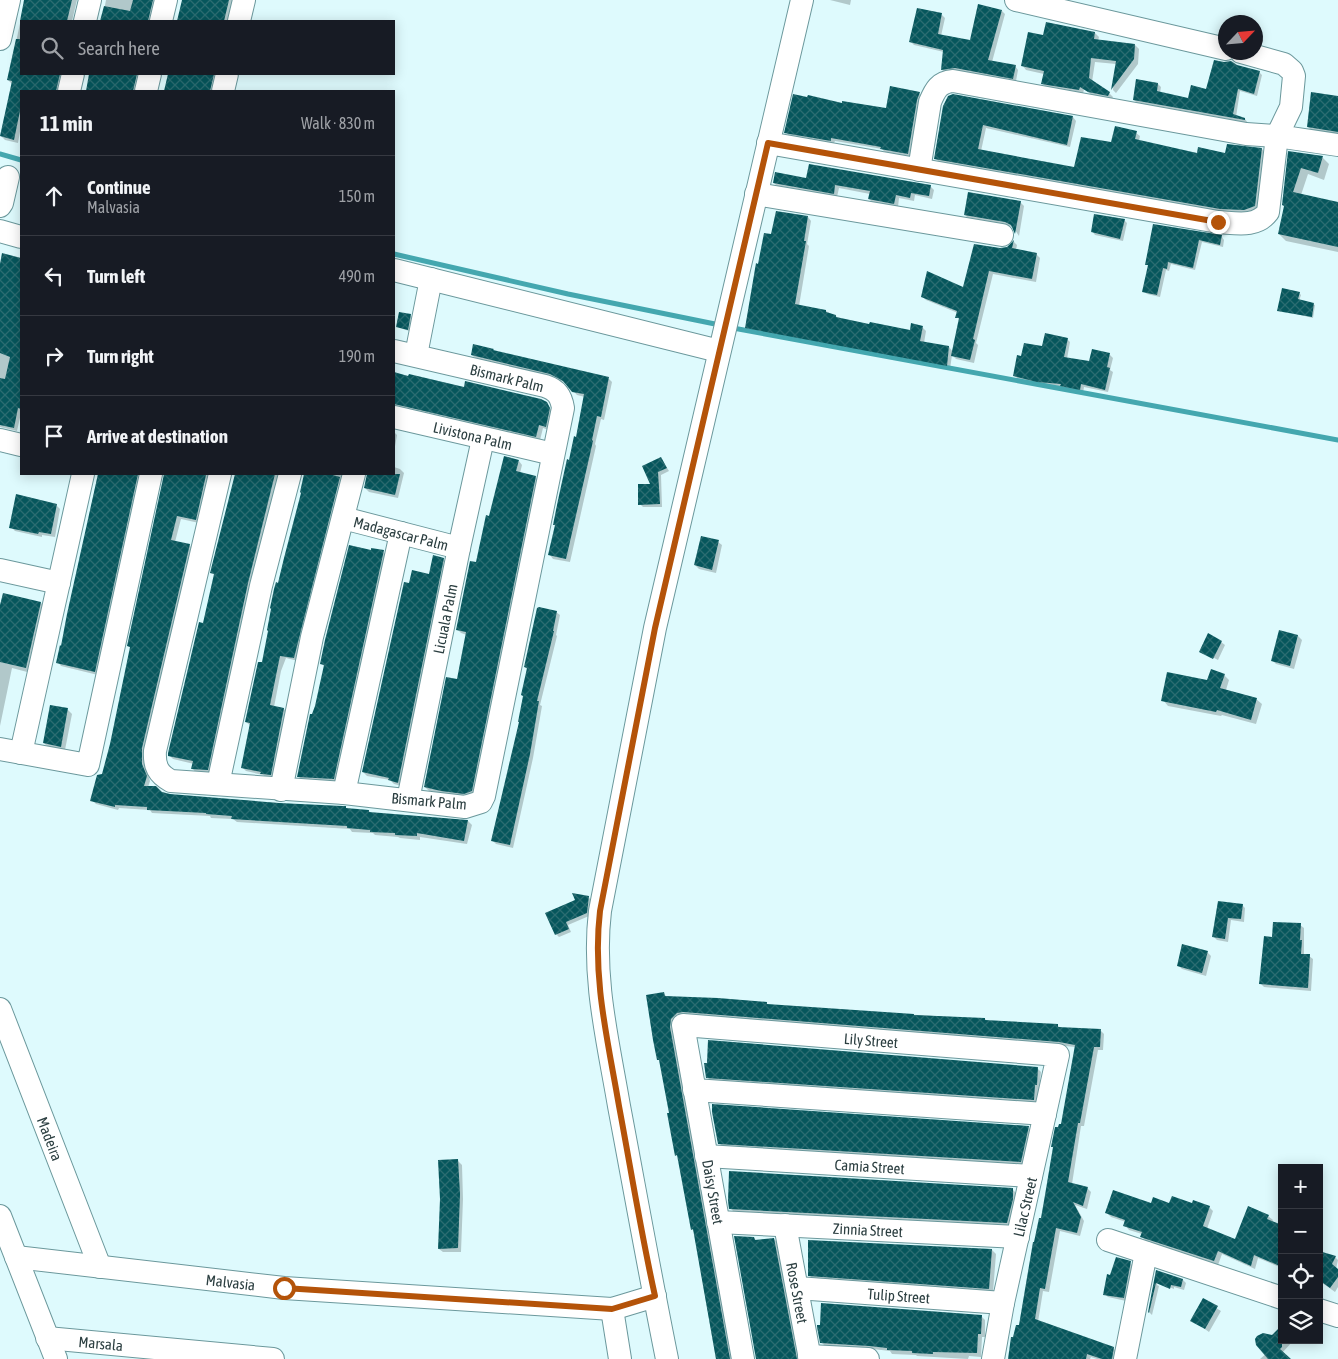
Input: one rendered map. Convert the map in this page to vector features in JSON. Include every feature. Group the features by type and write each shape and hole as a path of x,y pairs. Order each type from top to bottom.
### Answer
{"street":[{"path":"0,39 9,0"},
{"path":"85,20 90,0"},
{"path":"161,20 166,0"},
{"path":"239,20 244,0"},
{"path":"667,1359 604,1020 596,961 597,934 655,628 802,0"},
{"path":"1016,0 1218,47"},
{"path":"768,143 1218,222 1250,224 1266,216 1268,212 1277,136 1292,108 1294,76 1292,71 1284,64 1263,58"},
{"path":"69,90 73,75"},
{"path":"146,90 150,75"},
{"path":"223,90 227,75"},
{"path":"919,170 930,102 938,86 952,81 1246,134 1277,136 1338,145"},
{"path":"0,206 10,178"},
{"path":"756,194 1002,235"},
{"path":"0,231 20,237"},
{"path":"395,270 719,351"},
{"path":"416,355 431,279"},
{"name":"Bismark Palm","path":"220,475 155,751 154,760 159,772 171,782 344,793 465,807 479,803 484,796 563,408 561,399 553,389 395,351"},
{"name":"Livistona Palm","path":"395,417 553,454"},
{"name":"Licuala Palm","path":"408,800 483,439"},
{"path":"0,440 20,445"},
{"path":"83,475 59,583 11,751 88,765 151,475"},
{"path":"218,784 261,586 290,475"},
{"path":"281,790 312,637 354,475"},
{"name":"Madagascar Palm","path":"343,518 459,548"},
{"path":"344,793 401,533"},
{"path":"0,570 59,583"},
{"name":"Madeira","path":"0,1009 100,1267"},
{"name":"Lily Street","path":"683,1026 1058,1055"},
{"name":"Daisy Street","path":"683,1026 743,1359"},
{"name":"Lilac Street","path":"993,1359 1003,1303 1058,1055"},
{"path":"694,1090 1045,1114"},
{"name":"Camia Street","path":"706,1156 1031,1176"},
{"path":"0,1216 56,1359"},
{"name":"Zinnia Street","path":"718,1222 1018,1236"},
{"name":"Rose Street","path":"785,1225 809,1357"},
{"path":"1108,1240 1278,1297"},
{"path":"1125,1359 1146,1252"},
{"name":"Malvasia","path":"16,1257 284,1288 612,1309 655,1296"},
{"name":"Tulip Street","path":"797,1288 1003,1303"},
{"path":"612,1309 620,1359"},
{"path":"1323,1311 1338,1316"},
{"name":"Marsala","path":"48,1338 273,1359"},
{"path":"809,1357 868,1359"}],"building":[{"path":"24,0 72,0 67,20 20,20"},
{"path":"133,0 153,0 148,20 100,20 104,6 130,11"},
{"path":"182,0 229,0 224,20 177,20"},
{"path":"978,4 1002,10 988,60 1016,65 1013,79 955,68 941,70 943,50 909,42 917,8 942,13 938,34 970,40"},
{"path":"1046,22 1095,32 1094,39 1135,44 1134,59 1111,90 1116,61 1091,58 1089,78 1110,92 1108,96 1088,92 1080,87 1079,90 1041,84 1044,71 1021,66 1028,32 1043,35"},
{"path":"16,39 20,39 20,75 60,75 56,90 20,90 20,111 14,140 0,136 12,81 7,80"},
{"path":"1214,60 1231,61 1237,65 1260,71 1254,94 1238,89 1233,114 1245,118 1245,120 1133,100 1136,79 1158,83 1157,91 1188,98 1191,85 1206,89"},
{"path":"89,75 137,75 133,90 86,90"},
{"path":"168,75 214,75 210,90 164,90"},
{"path":"890,86 920,92 908,154 831,138 831,141 784,133 793,94 807,97 808,95 842,103 842,101 886,108"},
{"path":"1311,92 1338,96 1338,132 1307,127"},
{"path":"953,94 1073,116 1067,145 983,125 978,149 1074,167 1081,137 1111,142 1115,126 1137,131 1135,139 1197,153 1198,147 1225,153 1227,144 1262,148 1255,206 1244,210 1220,209 934,159 943,106 948,96"},
{"path":"1288,151 1323,156 1318,173 1301,168 1293,192 1338,202 1338,247 1278,234 1284,206 1282,205"},
{"path":"809,164 931,185 929,196 911,193 910,198 896,195 894,204 868,199 870,191 835,185 834,194 773,183 775,172 806,178"},
{"path":"968,192 1021,201 1015,234 1011,225 1005,222 964,215"},
{"path":"776,211 808,216 804,241 806,241 795,304 826,310 826,312 836,315 836,317 869,324 870,322 910,330 911,323 923,326 920,341 949,346 947,366 745,328 756,263 758,264 764,233 771,234"},
{"path":"1094,214 1125,219 1120,239 1091,232"},
{"path":"1153,224 1222,235 1220,245 1199,240 1193,268 1168,262 1167,269 1163,268 1157,295 1142,292 1148,265 1145,265"},
{"path":"1014,240 1012,248 1037,253 1032,279 989,271 970,360 951,356 959,318 955,318 957,311 921,297 927,271 963,287 974,244 1000,248 1007,247"},
{"path":"2,253 20,258 20,409 18,408 14,428 0,425 0,378 5,379 10,357 0,353 0,264"},
{"path":"1282,288 1300,292 1298,299 1314,303 1312,317 1277,311"},
{"path":"399,312 411,314 408,330 396,327"},
{"path":"1045,333 1068,338 1064,357 1089,361 1092,349 1110,353 1107,367 1110,368 1105,390 1081,384 1080,390 1060,386 1061,384 1037,382 1013,376 1017,355 1021,356 1024,343 1042,346"},
{"path":"473,344 609,377 601,417 597,416 566,559 548,555 567,459 569,460 574,436 576,437 584,394 572,392 563,381 550,374 471,355"},
{"path":"395,372 464,387 465,381 541,399 547,402 550,408 546,427 539,425 536,437 395,404"},
{"path":"504,456 519,460 516,471 536,476 472,791 464,794 441,791 424,787 446,677 457,679 466,632 456,630 470,561 476,562 486,515 489,516"},
{"path":"661,457 667,468 658,472 660,504 638,505 638,484 650,484 642,466"},
{"path":"400,474 395,495 364,488 367,475"},
{"path":"98,475 138,475 95,672 56,663"},
{"path":"164,475 206,475 196,520 177,516 171,540 190,544 142,748 142,764 147,776 144,786 156,786 162,792 170,794 279,803 346,806 346,808 369,810 369,812 468,820 464,841 417,833 417,836 370,832 370,830 347,828 347,826 231,819 232,816 147,810 147,807 115,805 115,807 90,801 97,775 102,774 110,744 130,647 127,646"},
{"path":"235,475 275,475 248,583 208,770 191,769 193,761 168,756 168,753 199,622 203,623 214,574 210,573"},
{"path":"304,475 333,475 340,477 294,658 280,656 270,705 284,708 271,775 260,774 261,772 241,768 250,723 245,722 258,662 262,662 274,589 276,582 278,583"},
{"path":"16,494 57,504 51,534 39,532 38,534 9,528"},
{"path":"701,536 719,540 712,570 694,565"},
{"path":"349,545 371,550 371,548 384,550 334,779 297,777 310,714 312,714 315,706 324,665 320,664 325,640"},
{"path":"433,555 444,558 398,783 388,780 389,778 362,772 404,582 409,583 412,570 429,574"},
{"path":"3,593 41,602 26,668 0,662 0,605"},
{"path":"537,608 557,611 537,701 539,701 530,754 510,845 491,841 519,722 523,696 521,695 527,668 524,667"},
{"path":"1279,630 1298,635 1290,666 1271,661"},
{"path":"1208,633 1222,641 1213,659 1199,652"},
{"path":"1211,669 1225,674 1220,688 1257,698 1251,720 1217,710 1216,712 1161,701 1167,672 1207,680"},
{"path":"50,705 68,708 61,747 43,743"},
{"path":"572,893 589,896 587,913 566,922 569,929 555,935 545,913 575,900"},
{"path":"1218,901 1243,904 1241,919 1228,918 1225,939 1212,937"},
{"path":"1273,922 1301,923 1301,954 1310,954 1308,988 1259,984 1264,936 1272,937"},
{"path":"1182,944 1208,951 1202,973 1177,966"},
{"path":"664,992 665,996 718,998 767,1002 767,1004 914,1015 985,1018 985,1020 1058,1024 1058,1027 1101,1029 1100,1047 1094,1047 1068,1182 1088,1187 1083,1206 1073,1202 1081,1217 1077,1233 1056,1228 1045,1289 1040,1288 1035,1319 1114,1347 1112,1359 1102,1359 1087,1354 1086,1359 1008,1359 1011,1337 1013,1337 1016,1325 1019,1325 1033,1242 1039,1218 1041,1218 1055,1127 1061,1124 1075,1045 1059,1042 683,1012 677,1013 671,1019 670,1027 730,1359 716,1359 693,1229 691,1230 677,1155 675,1156 667,1113 669,1113 659,1060 657,1060 653,1040 646,995"},
{"path":"708,1040 1038,1067 1037,1085 1035,1085 1034,1100 706,1078 704,1063 707,1063"},
{"path":"712,1104 1029,1126 1021,1162 718,1144"},
{"path":"458,1159 460,1194 458,1248 438,1249 440,1199 438,1160"},
{"path":"729,1171 1013,1188 1013,1199 1007,1223 729,1209"},
{"path":"1113,1190 1151,1203 1153,1197 1169,1203 1172,1196 1192,1203 1193,1200 1210,1206 1203,1226 1235,1239 1248,1206 1269,1215 1267,1219 1278,1223 1278,1265 1254,1255 1251,1266 1218,1251 1214,1261 1140,1237 1142,1232 1123,1226 1125,1220 1105,1213"},
{"path":"734,1236 754,1237 755,1240 774,1238 797,1359 756,1359"},
{"path":"808,1240 992,1249 989,1289 808,1276"},
{"path":"1323,1252 1336,1256 1332,1264 1338,1269 1338,1277 1330,1288 1323,1283"},
{"path":"1116,1257 1131,1261 1124,1298 1103,1295 1107,1274 1110,1275"},
{"path":"1156,1270 1183,1279 1181,1287 1171,1285 1170,1289 1156,1283 1149,1313 1148,1312"},
{"path":"1203,1298 1218,1306 1205,1329 1190,1321"},
{"path":"821,1303 982,1315 977,1353 912,1353 912,1351 887,1350 887,1348 869,1346 820,1343 817,1325 820,1325"},
{"path":"1278,1329 1278,1344 1282,1344 1280,1349 1291,1359 1268,1359 1256,1345 1255,1339 1257,1336 1263,1333 1272,1335"}],"waterway":[{"path":"0,154 20,160"},
{"path":"395,254 568,294 715,324"},
{"path":"733,328 1338,440"}],"route":[{"path":"284,1288 612,1309 655,1296 604,1020 596,961 597,934 655,628 768,143 1218,222"}]}
